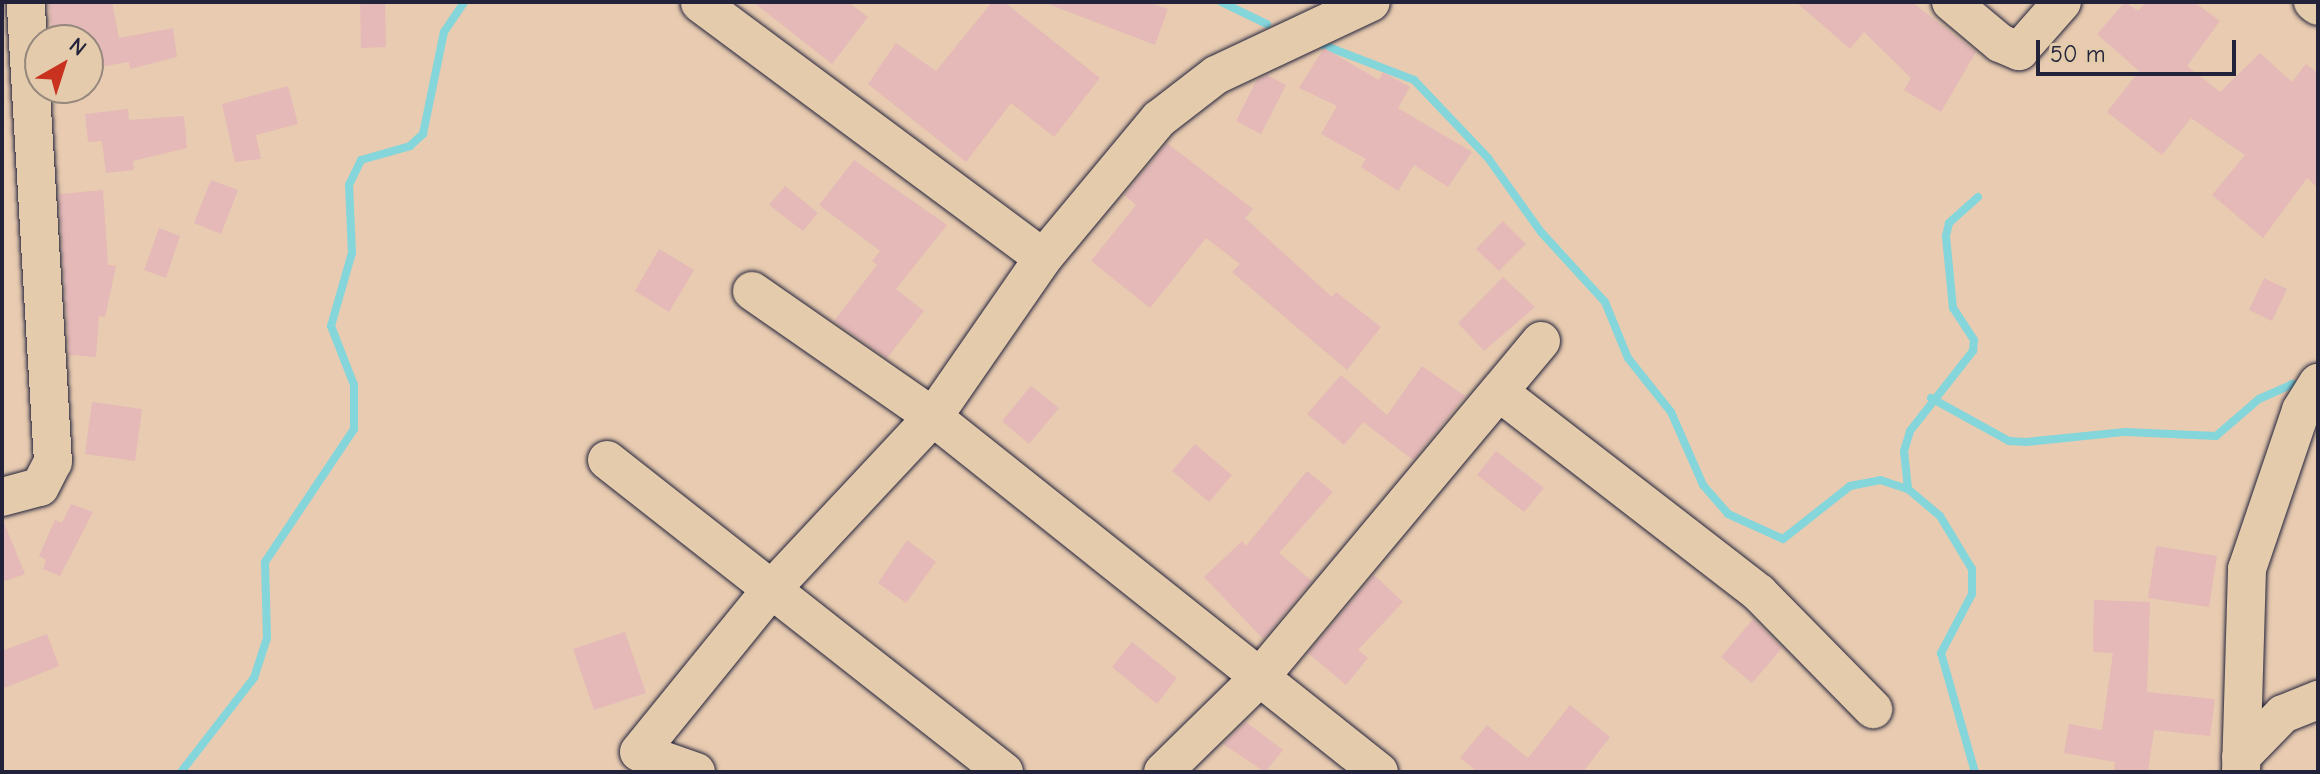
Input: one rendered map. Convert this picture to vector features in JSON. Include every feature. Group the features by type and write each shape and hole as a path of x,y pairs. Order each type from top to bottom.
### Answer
{"street":[{"path":"2,497 40,487 53,462 26,2"},
{"path":"696,772 639,752 769,592 933,417 1043,258 1181,101 1216,75 1371,2"},
{"path":"1951,2 2000,43 2019,51 2062,2"},
{"path":"700,3 1043,258"},
{"path":"752,291 933,417 1379,772"},
{"path":"1163,772 1260,677 1541,341"},
{"path":"2241,765 2247,569 2301,410 2318,383"},
{"path":"1499,392 1759,593 1873,709"},
{"path":"607,460 769,592 1004,772"},
{"path":"2241,765 2283,714 2318,700"}],"building":[{"path":"48,2 112,2 119,38 173,28 177,57 130,69 129,62 104,66 104,24 51,24"},
{"path":"360,2 385,2 386,47 361,48"},
{"path":"753,2 848,2 868,17 832,64"},
{"path":"992,2 1004,2 1100,78 1054,137 1011,103 966,162 868,84 896,43 936,71"},
{"path":"1043,2 1148,2 1168,9 1155,45"},
{"path":"1796,2 1912,2 1976,52 1941,112 1904,90 1911,78 1864,32 1850,49"},
{"path":"2125,2 2138,11 2146,2 2194,2 2220,21 2187,66 2220,92 2260,53 2292,82 2306,64 2318,73 2318,188 2307,178 2263,238 2212,195 2245,155 2191,118 2162,155 2107,112 2139,71 2097,34"},
{"path":"1324,48 1379,80 1383,72 1410,87 1398,108 1472,152 1448,187 1414,165 1398,191 1361,167 1366,159 1321,134 1337,106 1299,88"},
{"path":"1267,75 1286,85 1261,134 1236,121 1256,81"},
{"path":"288,86 298,124 256,135 261,159 235,162 222,104"},
{"path":"128,109 129,120 184,116 187,148 133,161 134,170 106,173 102,141 88,142 85,114"},
{"path":"1167,143 1253,209 1245,218 1332,297 1336,292 1381,327 1347,370 1232,272 1240,264 1206,238 1150,308 1091,261 1136,205 1124,195"},
{"path":"854,160 947,225 896,289 924,311 887,358 834,321 877,265 872,261 880,251 819,205"},
{"path":"211,180 238,190 221,234 194,223"},
{"path":"785,186 818,213 803,231 769,205"},
{"path":"103,190 108,265 116,266 105,317 99,316 96,357 69,355 59,194"},
{"path":"1503,221 1526,244 1499,271 1476,249"},
{"path":"159,228 180,236 166,278 144,270"},
{"path":"659,249 694,270 669,312 635,291"},
{"path":"1503,277 1535,307 1484,351 1458,323"},
{"path":"2264,278 2287,289 2272,321 2249,310"},
{"path":"1422,366 1465,396 1413,460 1363,422 1344,445 1307,414 1341,375 1387,415"},
{"path":"1031,386 1059,408 1029,444 1002,421"},
{"path":"92,402 142,409 135,461 85,454"},
{"path":"1195,444 1232,475 1209,502 1172,471"},
{"path":"1496,451 1544,488 1524,512 1477,475"},
{"path":"1307,471 1333,492 1279,553 1312,581 1263,639 1204,577 1242,541 1246,546"},
{"path":"71,504 93,512 60,576 43,569 46,560 39,556 55,520 62,523"},
{"path":"2,518 25,574 2,582"},
{"path":"907,540 936,562 906,603 878,583"},
{"path":"2156,546 2217,556 2209,607 2148,598"},
{"path":"1374,575 1403,602 1358,650 1368,658 1346,685 1308,653"},
{"path":"2094,600 2150,602 2147,692 2215,699 2210,736 2154,730 2148,772 2114,772 2115,762 2064,753 2069,724 2102,730 2113,653 2093,652"},
{"path":"1753,619 1782,648 1752,683 1721,657"},
{"path":"625,632 646,693 594,710 573,649"},
{"path":"47,634 59,666 2,689 2,651"},
{"path":"1132,642 1177,678 1157,704 1112,667"},
{"path":"1570,705 1610,737 1583,772 1478,772 1460,758 1487,725 1528,758"},
{"path":"1246,722 1283,750 1265,772 1223,744"}],"waterway":[{"path":"181,772 254,678 267,638 265,562 354,429 354,385 331,326 352,253 349,185 361,160 410,146 423,134 444,32 464,2"},
{"path":"1221,2 1267,24"},
{"path":"1318,43 1414,80 1488,158 1541,232 1605,302 1628,358 1671,412 1703,485 1728,514 1783,539 1850,486 1880,480 1908,489 1940,516 1972,569 1972,594 1941,653 1975,772"},
{"path":"1908,489 1904,451 1910,431 1973,351 1974,340 1953,308 1946,236 1949,223 1978,197"},
{"path":"1931,398 2009,441 2125,432 2216,436 2259,399 2292,384 2304,386"}]}
